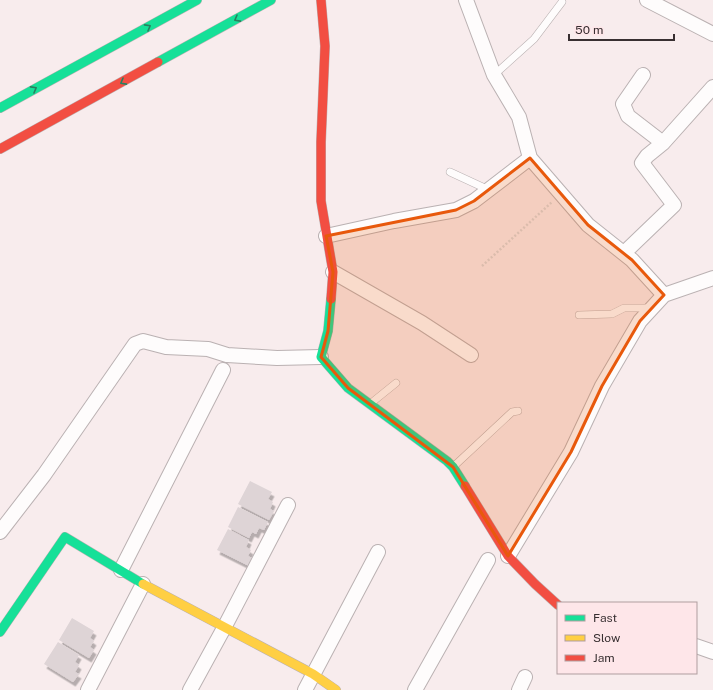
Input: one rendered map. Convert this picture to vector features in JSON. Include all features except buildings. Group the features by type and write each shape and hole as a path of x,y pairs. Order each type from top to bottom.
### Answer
{"street":[{"path":"0,108 197,0"},
{"path":"0,149 271,0"},
{"path":"321,0 325,46 321,142 321,201 333,272 328,331 321,357"},
{"path":"466,0 494,75 519,117 530,158 588,225 632,260 664,294"},
{"path":"647,0 713,34"},
{"path":"643,75 631,95 623,104 628,116 663,143"},
{"path":"624,253 674,205 642,163 647,156 663,143 713,87"},
{"path":"326,236 394,221 456,210 474,201 530,158"},
{"path":"333,272 422,323 471,355"},
{"path":"508,556 571,452 602,386 640,321 664,294 713,278"},
{"path":"0,532 44,475 135,344 143,340 166,347 208,349 227,355 277,358 321,357"},
{"path":"321,357 348,388 453,467 508,556 557,604"},
{"path":"121,570 223,370"},
{"path":"190,690 288,505"},
{"path":"0,632 65,537 143,584 224,628 314,674 336,690"},
{"path":"305,690 378,552"},
{"path":"416,690 488,560"},
{"path":"88,690 143,584"},
{"path":"697,646 713,652"},
{"path":"519,690 525,676"}],"lane":[{"path":"494,75 534,39 562,2"},
{"path":"450,172 489,190"},
{"path":"579,315 612,314 624,308 651,308"},
{"path":"370,404 396,384"},
{"path":"453,467 512,412 518,411"}],"path":[{"path":"482,266 561,193"}],"highlighted area":[{"path":"530,158 588,225 632,260 664,295 640,321 602,386 571,452 508,556 453,467 348,388 321,357 328,331 333,272 326,236 456,210 474,201"}],"traffic: fast":[{"path":"0,108 197,0"},
{"path":"158,62 271,0"},
{"path":"331,299 328,331 321,357 348,388 447,461 453,467 465,486"},
{"path":"0,632 65,537 143,584"}],"traffic: slow":[{"path":"143,584 313,674 336,690"}],"traffic: jam":[{"path":"321,0 325,46 321,142 321,201 333,272 331,299"},
{"path":"0,149 158,62"},
{"path":"465,486 508,556 557,604"}]}
